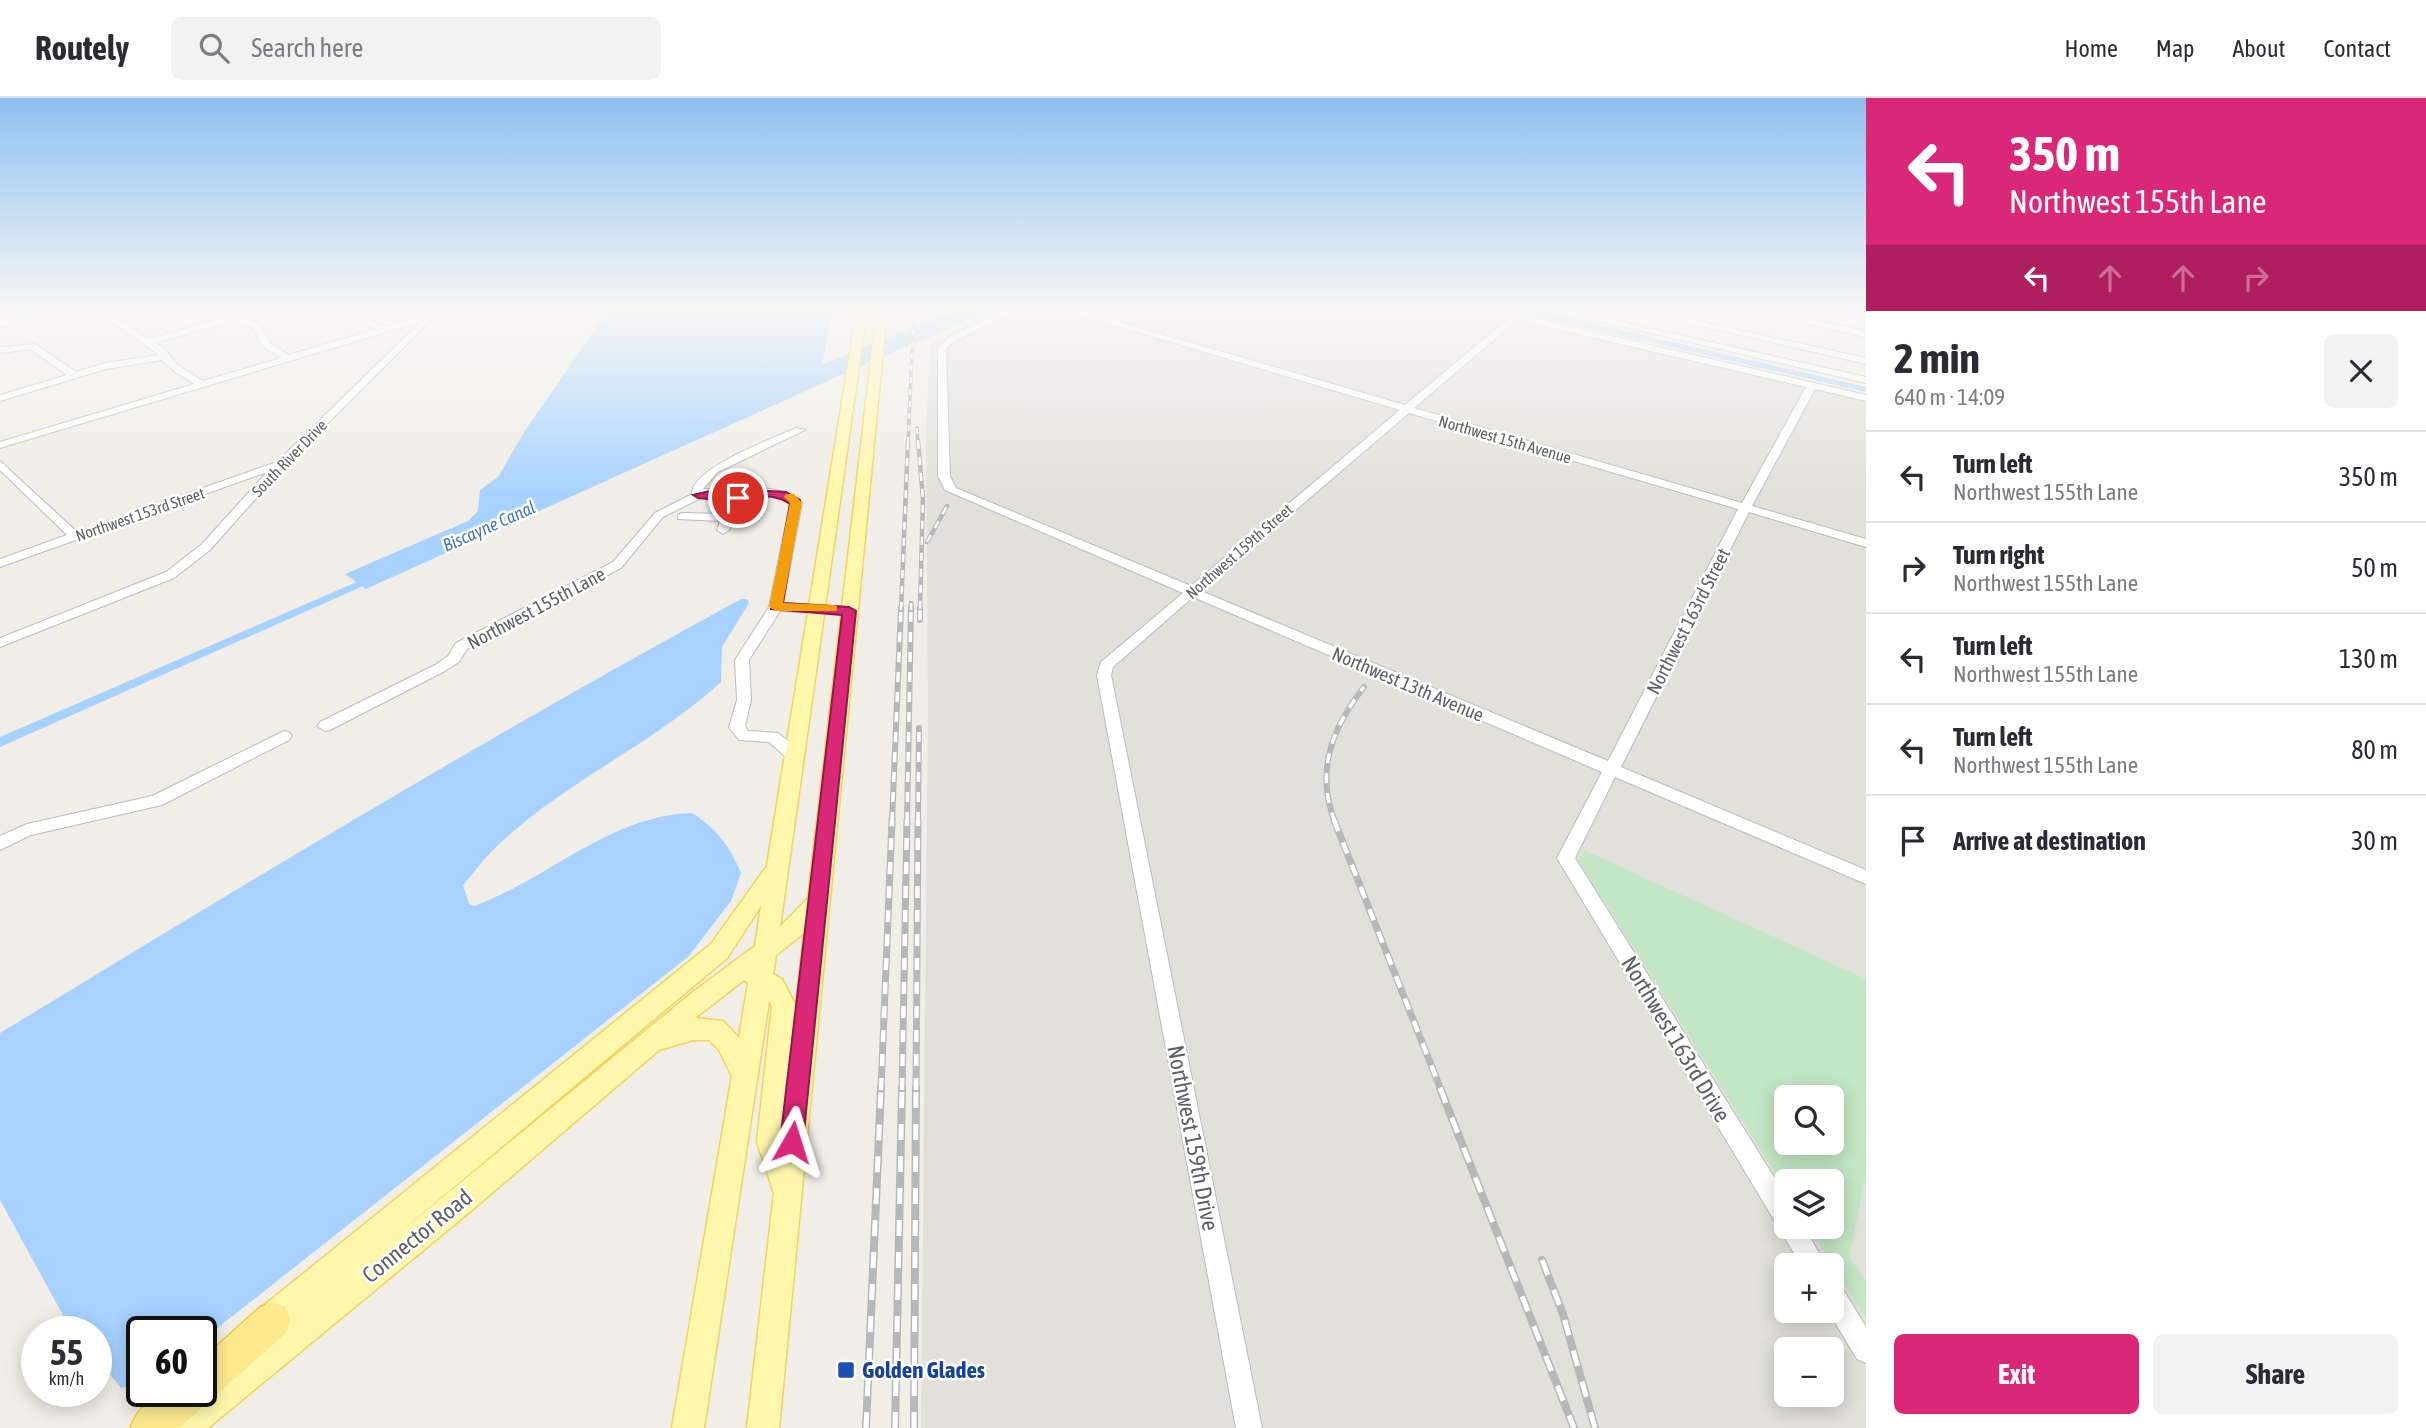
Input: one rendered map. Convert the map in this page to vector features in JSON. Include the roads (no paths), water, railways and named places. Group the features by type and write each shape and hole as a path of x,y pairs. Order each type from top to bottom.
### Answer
{"highway":[{"path":"217,1372 273,1320"},
{"path":"149,1428 174,1407"}],"main road":[{"path":"688,1428 745,1076 756,966 776,871 853,371"},
{"path":"762,1428 875,371"},
{"name":"Connector Road","path":"394,1238 719,951 744,918 759,889 776,871"},
{"name":"Connector Road","path":"182,1428 356,1268 651,1042 756,966 817,903"},
{"path":"756,966 774,986 784,1006 770,1142 786,1192"},
{"path":"690,976 756,966"},
{"path":"651,1042 693,1029 714,1029 728,1042 745,1076"},
{"name":"Connector Road","path":"217,1358 245,1336 356,1268"},
{"path":"129,1428 155,1407"}],"street":[{"path":"68,371 74,375"},
{"path":"0,398 88,371"},
{"path":"183,371 201,384"},
{"path":"0,445 244,371"},
{"name":"South River Drive","path":"0,643 170,575 206,547 280,464 375,371"},
{"name":"Northwest 13th Avenue","path":"942,371 944,476 951,490 1866,877"},
{"name":"Northwest 15th Avenue","path":"1275,371 1866,543"},
{"name":"Northwest 159th Street","path":"1137,848 1104,675 1106,665 1450,371"},
{"path":"1751,371 1866,398"},
{"path":"1826,371 1866,380"},
{"name":"Northwest 163rd Street","path":"1566,858 1745,508 1812,385"},
{"name":"Northwest 155th Lane","path":"325,726 440,667 473,639 617,565 659,515 698,495 697,489 703,479 714,470 800,430"},
{"path":"0,464 75,536"},
{"name":"Northwest 153rd Street","path":"0,564 280,464"},
{"path":"698,495 738,498 762,494 786,495 796,503 776,607 743,660 744,700 737,727 744,736 773,737 794,755"},
{"path":"682,517 724,517 727,519 723,530"},
{"path":"776,607 849,611"},
{"path":"0,844 27,830 156,801 284,736"},
{"name":"Northwest 159th Drive","path":"1137,848 1249,1428"},
{"name":"Northwest 163rd Drive","path":"1566,858 1774,1199"},
{"path":"1844,1314 1866,1350"}],"water":[{"path":"566,371 850,371 366,589 345,574 468,521 478,511 480,490 498,477 524,432"},
{"path":"1775,371 1798,371 1866,387 1866,392"},
{"path":"741,599 747,599 749,603 722,647 721,682 694,705 521,825 491,852 463,885 469,904 474,906 501,895 606,836 662,817 692,813 721,838 741,873 731,901 689,956 217,1328 217,1316 126,1316 126,1387 121,1388 112,1377 112,1316 63,1316 0,1200 0,1033 460,757"}],"waterway":[{"name":"Biscayne Canal","path":"0,742 375,577"}],"railway":[{"path":"908,443 911,371"},
{"path":"917,428 918,443"},
{"path":"901,610 908,441"},
{"path":"918,441 923,499 920,610"},
{"path":"927,542 947,506"},
{"path":"911,603 911,608"},
{"path":"892,822 901,608"},
{"path":"907,822 911,608"},
{"path":"920,610 920,620"},
{"path":"1335,822 1327,785 1330,751 1343,718 1364,687"},
{"path":"918,822 919,728"},
{"path":"881,1090 892,820"},
{"path":"902,1090 907,820"},
{"path":"916,1090 918,820"},
{"path":"1334,820 1441,1090"},
{"path":"866,1428 881,1088"},
{"path":"895,1428 902,1088"},
{"path":"914,1428 916,1088"},
{"path":"1440,1088 1574,1428"},
{"path":"1542,1260 1563,1314 1595,1428"}],"place":[{"name":"Golden Glades","path":"846,1370"}]}
